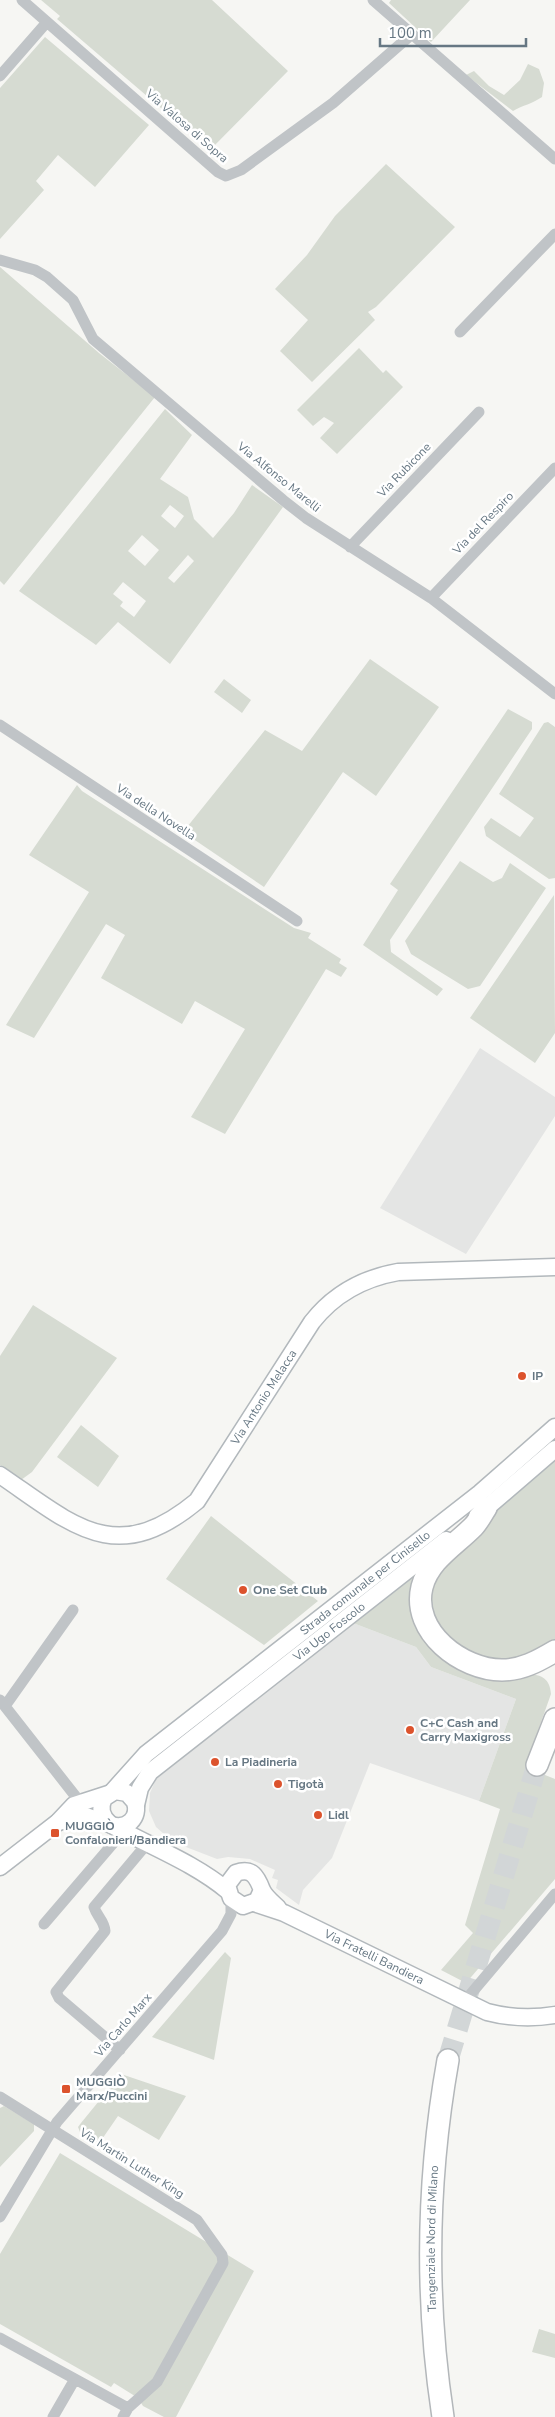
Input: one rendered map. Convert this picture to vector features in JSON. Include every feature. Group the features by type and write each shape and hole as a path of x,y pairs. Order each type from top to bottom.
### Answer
{"highway":[{"path":"486,1508 474,1526 436,1560 427,1575 422,1588 422,1603 430,1628 440,1643 450,1652 461,1659 490,1669 516,1669 530,1665 555,1651"},
{"path":"548,1764 555,1719"},
{"name":"Tangenziale Nord di Milano","path":"443,2417 433,2329 431,2230 437,2138 455,2061 444,2228 446,2322 457,2417"}],"street":[{"name":"Via Valosa di Sopra","path":"22,0 218,172 226,176 241,170 333,104 412,34"},
{"path":"373,0 555,159"},
{"path":"0,76 47,22"},
{"path":"460,332 555,234"},
{"name":"Via Alfonso Marelli","path":"6,260 35,270 47,277 72,298 89,334 95,341 291,506 350,547 431,598 555,694"},
{"name":"Via Rubicone","path":"350,547 479,412"},
{"name":"Via del Respiro","path":"431,598 555,468"},
{"name":"Via della Novella","path":"0,725 298,921"},
{"name":"Via Antonio Melacca","path":"0,1475 63,1518 94,1532 127,1536 158,1528 177,1518 196,1501 312,1322 323,1308 336,1298 358,1284 381,1275 398,1272 555,1267"},
{"name":"Strada comunale per Cinisello","path":"112,1792 137,1762 480,1493 555,1427"},
{"name":"Via Ugo Foscolo","path":"125,1819 150,1772 486,1508 555,1449"},
{"path":"73,1610 3,1703 80,1802"},
{"path":"112,1792 104,1799 101,1809 104,1818 125,1819"},
{"path":"0,1867 58,1822 70,1809 80,1802 112,1792 126,1792 125,1819 44,1924"},
{"path":"58,1822 86,1816 125,1819"},
{"name":"Via Fratelli Bandiera","path":"125,1819 146,1845 207,1874 237,1904 255,1899 464,2002 506,2017 535,2018 555,2015"},
{"name":"Via Fratelli Bandiera","path":"125,1819 148,1836 162,1851"},
{"path":"120,2050 60,1998 56,1992 105,1931 104,1922 96,1914 94,1907 146,1845"},
{"path":"229,1895 230,1879 239,1872"},
{"name":"Via Fratelli Bandiera","path":"207,1874 239,1872 255,1874 259,1878 255,1899"},
{"path":"464,2002 555,1894"},
{"name":"Via Carlo Marx","path":"222,1931 231,1914 229,1895"},
{"name":"Via Carlo Marx","path":"0,2217 52,2129 222,1931 255,1899"},
{"name":"Via Martin Luther King","path":"1,2099 197,2220 222,2255 222,2263 157,2382 126,2412"},
{"path":"0,2338 75,2379 126,2412"},
{"path":"53,2417 75,2379"}],"shaded area":[{"path":"41,0 212,0 288,71 210,150 57,19 60,16"},
{"path":"391,0 470,0 431,42 389,3"},
{"path":"45,37 149,125 95,187 58,155 36,181 44,190 0,239 0,88"},
{"path":"528,64 539,69 544,83 542,97 513,111 466,75 474,71 489,86 504,95 520,80"},
{"path":"386,164 455,227 376,307 368,312 375,320 312,382 280,351 308,320 275,289 307,255 335,216"},
{"path":"0,267 99,353 155,397 4,585 0,581"},
{"path":"359,348 383,373 386,370 403,387 337,454 320,438 334,423 324,417 313,426 297,410"},
{"path":"165,409 192,435 160,479 188,497 194,519 213,538 234,513 252,485 283,507 170,664 118,622 96,645 19,591","holes":["170,505 184,516 175,528 161,516","142,535 159,550 145,566 128,551","188,555 194,561 174,583 168,578","123,582 146,601 134,617 120,606 123,602 113,594"]},
{"path":"370,659 439,707 376,796 343,772 264,887 183,832 265,730 302,751"},
{"path":"224,679 251,700 242,713 214,692"},
{"path":"508,709 532,722 532,729 390,940 391,952 443,989 437,996 363,945 398,890 390,884"},
{"path":"548,722 555,727 555,878 549,879 486,836 484,827 491,818 520,837 534,818 499,794 544,723"},
{"path":"77,785 82,791 294,928 311,933 308,938 341,959 339,963 347,968 341,977 326,969 225,1134 191,1117 245,1029 195,1001 182,1024 101,978 125,935 106,924 34,1038 6,1025 89,892 29,855"},
{"path":"460,861 493,882 502,878 510,863 546,888 480,986 468,989 411,954 405,941"},
{"path":"554,895 555,1033 535,1063 470,1018"},
{"path":"480,1048 555,1097 555,1116 466,1254 380,1208"},
{"path":"33,1305 117,1358 32,1472 21,1480 0,1465 0,1356"},
{"path":"81,1425 119,1456 98,1487 57,1457"},
{"path":"555,1456 555,1646 507,1662 469,1656 439,1632 428,1603 436,1571 452,1551"},
{"name":"One Set Club","path":"211,1516 318,1601 264,1645 166,1579"},
{"path":"414,1575 412,1617 426,1642 522,1675 538,1675 546,1680 551,1694 525,1767 555,1779 555,1879 466,1983 441,1970 473,1933 465,1925 500,1809 479,1801 516,1699 431,1667 416,1647 353,1623"},
{"path":"353,1623 416,1647 431,1667 516,1699 479,1801 370,1763 332,1858 303,1890 299,1905 276,1888 278,1880 272,1878 275,1870 250,1859 228,1857 217,1859 173,1842 156,1827 149,1811 150,1793 156,1779"},
{"path":"225,1952 231,1958 214,2060 152,2037"},
{"path":"121,2074 186,2096 159,2140 118,2116 98,2145 80,2132 78,2127"},
{"path":"4,2106 34,2124 34,2131 0,2167 0,2108"},
{"path":"60,2153 254,2271 176,2417 164,2417 143,2406 138,2398 114,2383 111,2387 0,2324 0,2254"},
{"path":"539,2329 555,2334 555,2358 532,2352"}],"tunnel":[{"path":"448,2060 537,1765"}],"place":[{"name":"IP","path":"522,1376"},
{"name":"One Set Club","path":"243,1590"},
{"name":"C+C Cash and Carry Maxigross","path":"410,1730"},
{"name":"La Piadineria","path":"215,1762"},
{"name":"Tigotà","path":"278,1784"},
{"name":"Lidl","path":"318,1815"},
{"name":"MUGGIÒ Confalonieri/Bandiera","path":"55,1833"},
{"name":"MUGGIÒ Marx/Puccini","path":"66,2089"}]}
